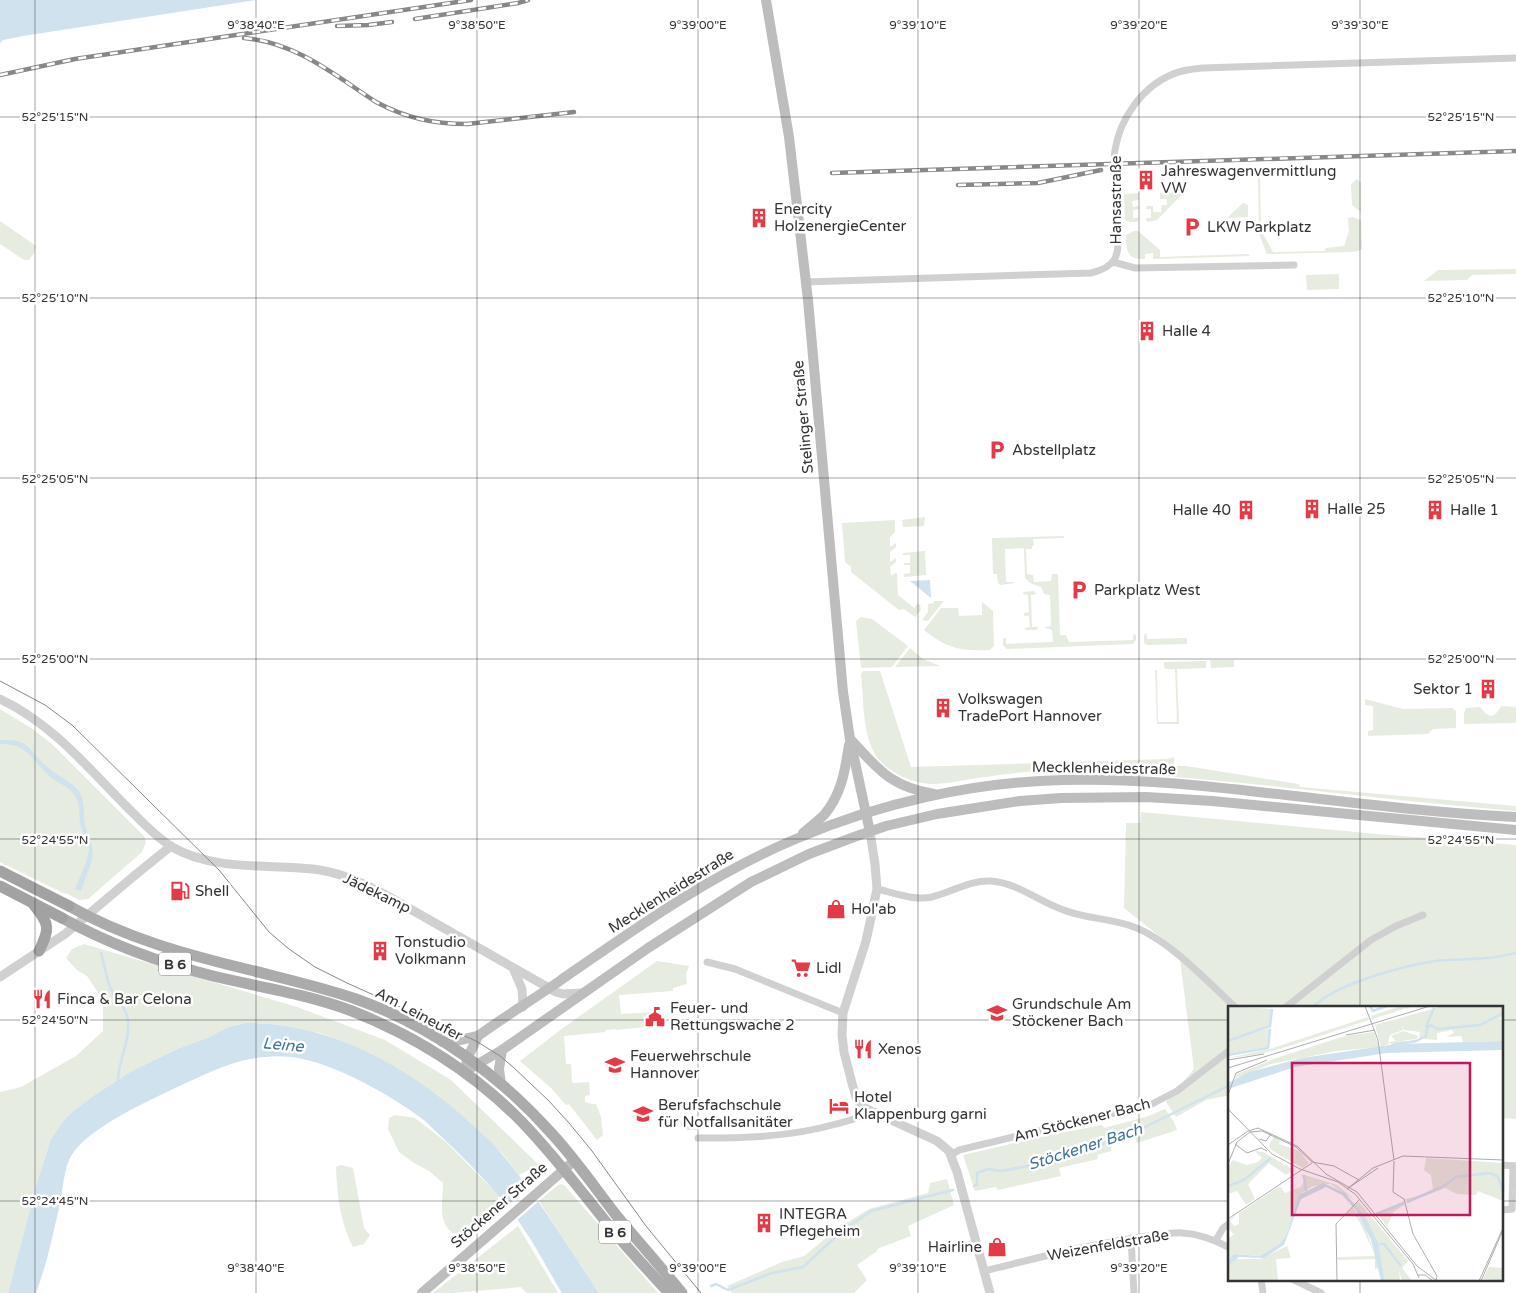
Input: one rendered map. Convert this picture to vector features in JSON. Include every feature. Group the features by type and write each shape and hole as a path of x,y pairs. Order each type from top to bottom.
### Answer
{"highway":[{"name":"Am Leineufer","path":"0,871 69,906"},
{"name":"Am Leineufer","path":"0,886 62,918"},
{"path":"32,902 46,920 47,926 46,937 39,951"}],"main road":[{"name":"Stelinger Straße","path":"766,0 789,137 805,282 843,692 850,739 870,832"},
{"path":"850,739 886,776 916,791 941,795"},
{"path":"798,838 824,816 835,799 844,775 850,739"},
{"name":"Mecklenheidestraße","path":"478,1036 690,894 742,865 798,838 866,813 941,795 1016,782 1063,780 1158,782 1422,810 1516,817"},
{"name":"Mecklenheidestraße","path":"464,1072 473,1061 502,1050 648,948 751,882 809,854 902,822 937,814 1020,801 1061,798 1146,797 1212,801 1516,830"},
{"name":"Am Leineufer","path":"69,906 117,930 162,946 356,999 393,1014 473,1061 533,1112 682,1293"},
{"name":"Am Leineufer","path":"62,918 97,936 160,960 210,975 317,999 351,1011 413,1039 464,1072 521,1121 633,1255 669,1293"},
{"path":"442,1042 478,1036 473,1061"},
{"path":"501,1084 499,1062 502,1050"},
{"name":"Stöckener Straße","path":"422,1293 574,1160"}],"street":[{"name":"Hansastraße","path":"805,282 1091,273 1104,269 1113,262 1117,247 1114,164 1115,149 1119,136 1125,120 1138,100 1171,74 1203,68 1516,58"},
{"path":"1113,262 1134,268 1294,265"},
{"name":"Jädekamp","path":"0,699 35,718 63,741 147,826 171,846 188,854 218,862 314,869 358,880 556,992 563,994 582,993"},
{"path":"870,832 877,889 866,940 844,1013 842,1035 847,1067 856,1097 861,1105 937,1141 951,1155 990,1293"},
{"path":"0,977 76,926 171,846"},
{"path":"877,889 919,898 932,897 976,882 989,881 1012,886 1062,910 1129,925 1153,936 1234,1006"},
{"path":"1287,1006 1371,940 1396,926 1423,915"},
{"path":"707,962 735,969 844,1013"},
{"path":"513,967 522,989 522,1007"},
{"name":"Am Stöckener Bach","path":"951,1155 960,1150 1152,1104 1176,1091 1228,1052"},
{"path":"698,1138 802,1133 857,1118 867,1109"},
{"path":"1504,1210 1512,1209 1514,1166"},
{"path":"1216,1240 1223,1228 1228,1224"},
{"name":"Weizenfeldstraße","path":"984,1271 1089,1246 1131,1238 1181,1232 1216,1240 1228,1247"},
{"path":"1131,1238 1134,1293"},
{"path":"1261,1280 1263,1293"},
{"path":"1294,1280 1321,1293"}],"shaded area":[{"path":"1258,174 1260,174 1261,230 1273,252 1324,251 1326,248 1344,246 1349,231 1348,218 1353,217 1361,220 1362,249 1352,252 1267,254 1259,234"},
{"path":"1357,179 1361,183 1361,212 1352,205 1351,184"},
{"path":"1184,192 1157,220 1148,222 1146,220 1146,218 1151,218 1151,209 1146,209 1147,206 1153,206 1153,212 1161,212 1162,205 1167,205 1167,199 1160,199 1160,193"},
{"path":"1139,193 1139,200 1132,201 1133,207 1139,206 1139,209 1133,210 1133,218 1139,218 1137,222 1125,220 1124,194"},
{"path":"1243,203 1248,205 1248,217 1227,218"},
{"path":"0,221 36,246 29,260 24,260 0,244"},
{"path":"1138,231 1160,250 1160,257 1248,254 1250,256 1153,259 1153,253 1145,254 1145,259 1134,258 1127,249 1126,235"},
{"path":"1516,269 1516,274 1472,275 1467,280 1424,281 1438,270"},
{"path":"1339,274 1339,289 1307,290 1306,275"},
{"path":"925,517 924,526 903,527 902,520"},
{"path":"895,520 895,532 890,537 890,547 896,543 896,547 890,552 890,562 896,558 896,562 890,567 891,576 897,574 898,595 914,608 918,603 920,605 921,610 915,617 904,609 899,610 851,572 851,567 845,562 842,523"},
{"path":"1064,536 1064,538 1033,539 1034,545 1032,549 1026,549 1027,574 1033,575 1034,582 1051,581 1052,574 1058,574 1060,635 1066,635 1069,642 1133,640 1133,634 1136,635 1136,640 1133,644 1007,649 1003,645 1004,638 1006,638 1006,644 1053,642 1052,630 1045,628 1051,626 1050,595 1044,594 1041,587 1030,583 1025,578 1024,548 1005,549 1006,582 1015,583 1000,585 997,574 993,574 992,538"},
{"path":"925,551 926,575 904,577 904,574 910,573 910,565 904,565 904,563 910,563 910,555 903,555 903,553"},
{"path":"1034,591 1036,594 1031,595 1032,627 1038,628 1036,630 1026,630 1024,628 1030,627 1029,616 1024,616 1024,613 1029,612 1028,595 1023,593"},
{"path":"934,601 944,601 928,621 922,620 928,612 928,604 934,603"},
{"path":"982,602 993,611 994,646 990,650 955,648 924,630 941,608 958,608 959,616 982,615"},
{"path":"861,617 872,619 908,646 892,667 861,667 856,621"},
{"path":"1147,633 1147,639 1187,638 1187,644 1147,645 1144,643 1144,635"},
{"path":"910,648 923,659 940,666 895,667"},
{"path":"1210,660 1234,660 1234,667 1211,668"},
{"path":"1206,661 1206,668 1177,669 1179,724 1157,724 1155,670 1157,670 1158,722 1177,722 1175,669 1166,669 1164,662"},
{"path":"863,671 880,671 911,767 1167,759 1174,757 1174,766 1186,766 1299,784 1300,787 1516,806 1516,811 1086,769 1030,771 938,784 917,782 901,776 887,767 876,756 871,747 864,716 861,674"},
{"path":"1365,699 1403,709 1452,708 1456,711 1456,728 1433,729 1428,734 1368,736 1368,731 1373,730 1373,706 1365,705"},
{"path":"1501,706 1516,707 1516,723 1464,724 1466,708 1480,707 1486,714 1491,716"},
{"path":"0,709 31,728 52,744 144,836 146,843 141,853 88,899 79,900 0,862"},
{"path":"1141,812 1516,845 1516,1119 1504,1118 1504,1006 1228,1006 1228,1095 1206,1100 1176,1117 1166,1102 1194,1069 1179,952 1124,908 1126,823 1140,823"},
{"path":"84,944 297,1007 385,1040 451,1080 539,1165 519,1175 501,1152 391,1065 344,1042 320,1033 281,1025 244,1023 228,1027 132,1071 93,1096 72,1112 61,1124 51,1139 36,1186 8,1293 0,1293 0,1092 21,1087 76,1056 103,1031 103,1000 87,976 77,970 66,958 72,949"},
{"path":"657,961 689,966 686,974 687,984 673,988 673,991 619,995 621,1014 657,1012 658,1023 656,1026 564,1036 566,1064 571,1064 572,1082 589,1082 590,1095 585,1096 585,1102 596,1104 601,1117 603,1135 597,1140 569,1104 566,1105 551,1088 520,1061"},
{"path":"1165,1109 1177,1130 1137,1143 1135,1138 1111,1145 1111,1151 1097,1155 1098,1159 1059,1168 1061,1176 998,1190 996,1187 975,1191 963,1155 1102,1125 1104,1128 1146,1117"},
{"path":"395,1115 415,1118 446,1142 499,1196 495,1205 487,1213 457,1235 450,1231 443,1220 443,1183 429,1171 399,1152 388,1129 389,1118"},
{"path":"697,1119 697,1130 686,1130 682,1127 680,1120"},
{"path":"341,1165 353,1168 364,1228 370,1235 364,1244 353,1247 345,1228 338,1198 336,1167"},
{"path":"947,1179 954,1205 908,1226 911,1236 877,1249 877,1251 857,1265 867,1280 854,1293 732,1293 727,1286 782,1262 804,1256 837,1229 869,1209 928,1193 930,1183"},
{"path":"562,1184 658,1293 599,1293 539,1201 558,1185"},
{"path":"518,1226 558,1293 527,1293 521,1287 433,1293"}],"water":[{"path":"0,0 256,0 23,36 3,40 0,43"},
{"path":"930,580 931,598 910,581"},
{"path":"0,740 17,741 26,745 49,768 76,788 82,797 85,823 92,847 92,858 81,891 75,889 86,863 89,849 81,827 79,806 74,794 49,776 27,752 16,746 0,744"},
{"name":"Leine","path":"245,1023 276,1025 306,1030 364,1050 417,1081 442,1099 489,1140 515,1170 599,1293 562,1293 527,1234 506,1205 456,1151 412,1111 379,1091 343,1073 308,1060 278,1056 253,1058 230,1064 208,1073 149,1100 120,1116 81,1143 70,1158 64,1177 50,1249 36,1293 8,1293 36,1186 51,1139 61,1124 72,1112 93,1096 132,1071 228,1027"}],"pier":[{"path":"530,1186 540,1200 516,1221 505,1208"}],"waterway":[{"path":"101,953 110,987 123,1007 128,1021 118,1081"},
{"name":"Stöckener Bach","path":"1314,1006 1337,991 1353,984 1406,967 1435,961 1494,958 1516,953"},
{"name":"Stöckener Bach","path":"974,1186 977,1185 977,1173 988,1169 1001,1171 1039,1164 1129,1135 1228,1086"},
{"name":"Stöckener Bach","path":"711,1286 716,1284 728,1290 772,1273 803,1267 841,1232 871,1211 953,1190"}],"tram line":[{"path":"0,681 45,705 72,725 219,870 269,932 289,949 315,967 347,983 476,1041 500,1056 513,1067 569,1123 592,1151 646,1226 701,1293"}],"railway":[{"path":"0,75 75,59 471,0"},
{"path":"415,19 528,0"},
{"path":"337,26 392,22"},
{"path":"244,38 263,41 298,53 314,61 376,102 420,119 443,123 467,124 574,112"},
{"path":"832,173 1516,151"},
{"path":"958,185 1038,183 1101,170"}],"place":[{"name":"Jahreswagenvermittlung VW","path":"1146,180"},
{"name":"Enercity HolzenergieCenter","path":"759,218"},
{"name":"LKW Parkplatz","path":"1192,227"},
{"name":"Halle 4","path":"1147,331"},
{"name":"Abstellplatz","path":"997,450"},
{"name":"Halle 25","path":"1312,509"},
{"name":"Halle 40","path":"1246,510"},
{"name":"Halle 1","path":"1435,510"},
{"name":"Parkplatz West","path":"1079,590"},
{"name":"Sektor 1","path":"1488,689"},
{"name":"Volkswagen TradePort Hannover","path":"943,708"},
{"name":"Shell","path":"180,891"},
{"name":"Hol'ab","path":"836,909"},
{"name":"Tonstudio Volkmann","path":"380,951"},
{"name":"Lidl","path":"801,968"},
{"name":"Finca & Bar Celona","path":"42,999"},
{"name":"Grundschule Am Stöckener Bach","path":"997,1013"},
{"name":"Feuer- und Rettungswache 2","path":"655,1017"},
{"name":"Xenos","path":"863,1049"},
{"name":"Feuerwehrschule Hannover","path":"615,1065"},
{"name":"Hotel Klappenburg garni","path":"839,1106"},
{"name":"Berufsfachschule für Notfallsanitäter","path":"643,1114"},
{"name":"INTEGRA Pflegeheim","path":"764,1223"},
{"name":"Hairline","path":"997,1247"}]}
